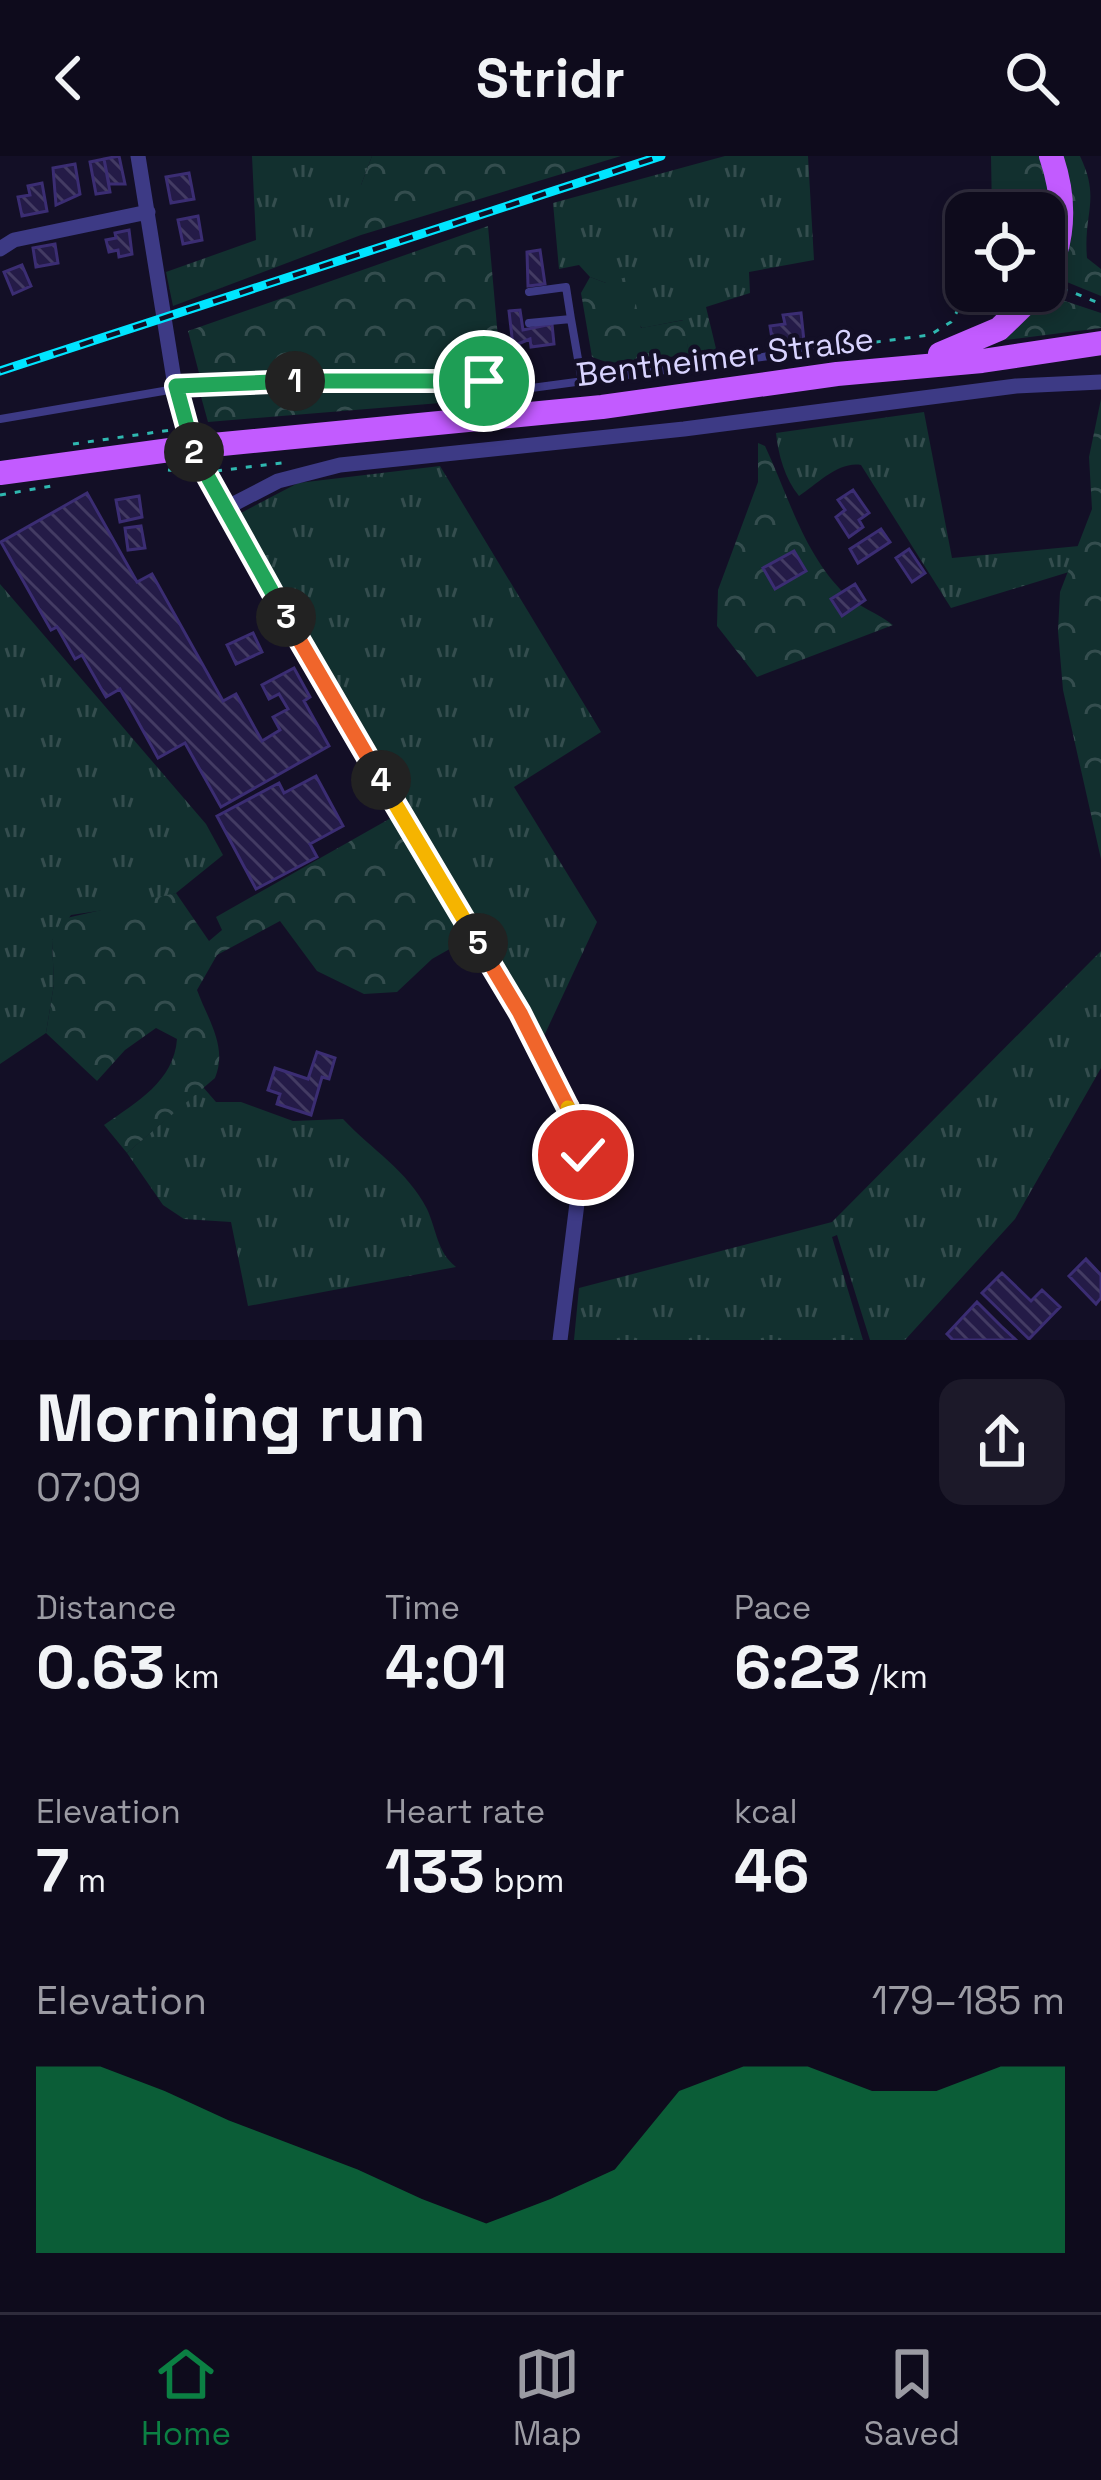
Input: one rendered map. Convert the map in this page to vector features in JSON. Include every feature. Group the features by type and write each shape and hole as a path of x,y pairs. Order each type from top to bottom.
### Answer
{"main road":[{"path":"1051,156 1059,192"},
{"path":"861,372 950,352 976,342 1019,312"},
{"name":"Bentheimer Straße","path":"0,473 192,447 602,406 1101,343"},
{"path":"982,361 1101,355"}],"street":[{"path":"138,156 176,386 192,447 328,691 520,1013 578,1129 583,1155 560,1340"},
{"path":"0,249 14,240 148,212"},
{"path":"224,509 278,481 340,465 684,430 1016,386 1101,382"}],"lane":[{"path":"529,292 566,286 582,382"},
{"path":"529,323 572,320"},
{"path":"0,418 176,386 464,380 524,389 837,346"}],"path":[{"path":"1065,291 1101,304"},
{"path":"837,346 930,335 951,322 957,312"}],"green space":[{"path":"252,156 372,156 361,185 361,235 173,306 166,272 256,240"},
{"path":"372,156 621,156 361,235 361,185"},
{"path":"725,156 808,156 814,260 749,272 750,293 706,307 718,357 689,355 683,320 642,328 606,283 590,277 579,265 559,269 553,203"},
{"path":"991,156 1040,156 1048,192 992,192"},
{"path":"1060,156 1080,156 1090,195 1087,258 1101,269 1101,296 1065,281 1065,192 1059,192"},
{"path":"488,226 501,371 199,373 188,331"},
{"path":"630,276 641,328 684,320 689,355 609,363 592,357 581,293 590,277 606,283"},
{"path":"1065,301 1101,313 1101,328 1005,340 1034,312 1065,312"},
{"path":"484,391 489,399 208,422 200,393"},
{"path":"1101,399 1101,859 1063,690 1058,631 1060,592 1092,509 1089,457"},
{"path":"924,412 952,558 1079,546 1069,572 951,608 861,465 836,470 799,496 790,482 776,433"},
{"path":"758,443 765,446 808,544 831,579 850,599 893,625 757,677 717,626 718,590 758,482"},
{"path":"440,466 601,732 514,787 597,922 544,1036 239,514 298,483"},
{"path":"0,584 206,824 223,855 176,893 138,905 71,915 52,940 54,984 46,1033 0,1064"},
{"path":"398,814 469,938 432,959 397,992 364,994 317,971 280,921 217,955 197,990 218,1044 215,1078 127,1153 104,1125 161,1079 177,1039 156,1028 125,1050 97,1081 46,1033 54,984 52,940 62,919 176,893 209,941 222,930 216,917"},
{"path":"1101,951 1101,1068 1015,1219 905,1340 870,1340 837,1235 832,1237 863,1340 574,1340 579,1288 832,1222"},
{"path":"203,1087 216,1102 241,1102 293,1121 343,1119 410,1183 427,1209 445,1255 456,1267 248,1306 231,1222 184,1219 163,1205 127,1153"}],"building":[{"path":"119,156 125,184 109,184 104,159"},
{"path":"104,159 110,192 96,194 90,162"},
{"path":"75,164 80,194 56,205 53,168"},
{"path":"189,173 194,199 171,203 166,177"},
{"path":"42,183 47,211 22,216 18,197 30,195 28,186"},
{"path":"198,216 202,240 183,244 178,220"},
{"path":"129,230 132,254 119,257 118,250 109,252 106,240"},
{"path":"55,244 58,263 36,267 33,248"},
{"path":"540,250 545,284 528,286 527,252"},
{"path":"22,265 31,286 13,294 4,272"},
{"path":"520,310 523,330 552,324 554,344 531,347 530,339 513,346 509,311"},
{"path":"801,313 804,341 773,345 770,326 785,324 783,315"},
{"path":"853,490 869,513 859,520 863,527 849,537 836,517 845,510 838,500"},
{"path":"87,493 137,582 152,574 223,701 236,694 262,741 280,730 273,717 288,709 279,694 269,699 262,685 294,668 310,697 304,701 329,746 221,807 185,743 158,758 120,689 106,697 82,655 75,659 57,627 51,630 1,542"},
{"path":"139,496 142,517 120,522 116,500"},
{"path":"141,526 145,548 128,550 125,528"},
{"path":"881,529 890,542 858,563 850,549"},
{"path":"909,549 925,573 912,582 896,558"},
{"path":"794,551 806,571 775,589 763,568"},
{"path":"855,584 865,600 842,616 831,599"},
{"path":"253,633 262,652 236,664 227,645"},
{"path":"316,776 343,826 310,844 317,857 256,889 217,816 279,783 284,793"},
{"path":"317,1052 335,1058 329,1079 322,1077 311,1115 277,1104 280,1094 268,1090 275,1068 308,1079"},
{"path":"1086,1259 1101,1275 1101,1298 1096,1304 1069,1276"},
{"path":"1002,1273 1031,1301 1042,1290 1060,1307 1029,1339 982,1293"},
{"path":"977,1302 1016,1340 953,1340 947,1334"}],"railway":[{"path":"0,371 661,156"}],"route":[{"path":"484,381 176,386 184,428 203,472 520,1013 578,1129 583,1155"}]}
